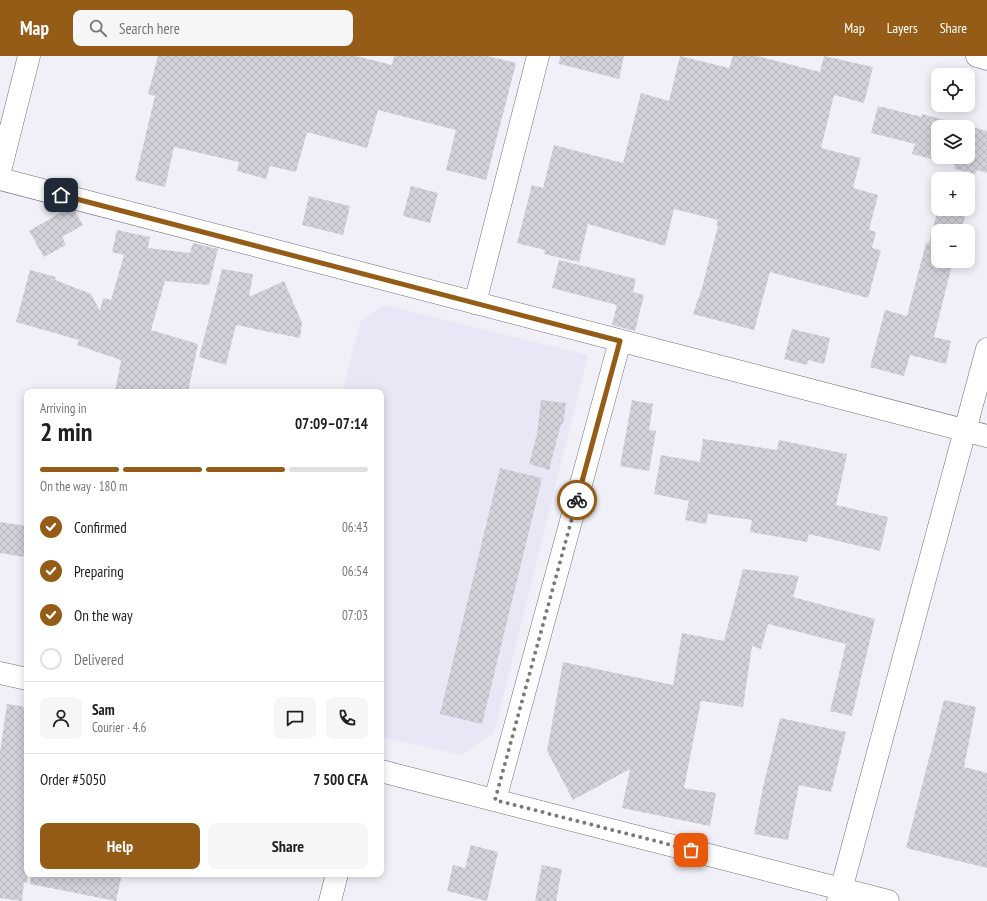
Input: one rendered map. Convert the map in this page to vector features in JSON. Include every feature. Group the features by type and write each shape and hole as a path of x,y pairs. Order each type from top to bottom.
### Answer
{"street":[{"path":"0,171 29,56"},
{"path":"475,303 538,56"},
{"path":"977,56 987,59"},
{"path":"0,180 987,436"},
{"path":"495,800 620,341"},
{"path":"840,895 987,349"},
{"path":"0,672 24,679"},
{"path":"384,772 495,800 840,895 888,901"},
{"path":"330,901 336,877"}],"shaded area":[{"path":"384,305 588,355 494,733 461,755 384,738 384,389 343,389 361,321"}],"building":[{"path":"158,56 356,56 392,65 394,56 487,56 516,63 486,180 446,170 456,130 378,110 367,148 307,132 296,172 270,166 266,179 237,171 239,162 174,147 165,187 135,180 155,96 148,94"},
{"path":"560,56 624,56 619,79 559,64"},
{"path":"680,56 729,68 733,56 757,56 820,72 824,56 873,67 864,103 834,95 821,148 861,158 853,188 878,195 869,230 876,232 872,248 881,250 868,298 770,272 754,330 693,314 702,288 718,226 716,225 718,220 674,209 665,246 588,224 579,262 544,254 545,250 517,243 532,185 543,188 554,145 623,163 641,93 669,101"},
{"path":"878,106 922,117 922,114 945,120 931,120 931,159 912,154 915,144 871,133"},
{"path":"975,128 987,131 987,173 977,170 976,174 975,172 954,169 955,165 951,164 975,164"},
{"path":"411,186 438,193 430,223 403,216"},
{"path":"309,196 350,206 343,235 302,225"},
{"path":"67,209 75,211 83,225 62,237 66,245 44,257 29,231"},
{"path":"936,216 965,216 963,224 934,224"},
{"path":"117,230 150,237 148,248 190,253 193,243 218,249 209,285 165,281 151,330 198,344 189,389 116,389 121,360 77,345 79,340 16,322 30,270 56,277 55,280 91,294 100,311 103,298 111,300 124,255 112,252"},
{"path":"931,235 931,268 951,268 934,337 951,341 946,364 910,355 904,376 870,367 885,310 907,316 926,243 929,243"},
{"path":"559,260 636,279 633,292 644,295 635,331 612,325 617,305 552,288"},
{"path":"222,269 253,274 249,297 284,281 302,323 300,338 236,325 226,365 199,357"},
{"path":"792,329 830,338 824,364 808,360 807,365 784,359"},
{"path":"541,400 566,403 563,424 561,424 549,470 529,464 537,434"},
{"path":"632,400 653,404 649,430 656,431 649,471 620,466"},
{"path":"703,439 777,450 779,440 847,454 836,505 888,517 880,551 809,534 807,542 750,532 752,520 708,514 706,524 685,520 689,501 654,494 661,455 700,462"},
{"path":"500,468 542,478 482,724 440,714"},
{"path":"0,522 24,526 24,557 0,553"},
{"path":"743,569 799,576 793,597 875,619 852,716 830,711 846,644 768,624 761,649 752,646 743,707 701,701 684,788 716,793 710,826 622,808 630,769 573,800 547,751 563,662 673,685 682,633 724,641"},
{"path":"944,700 976,707 964,767 987,773 987,868 906,848"},
{"path":"7,704 24,707 24,877 27,877 27,883 24,882 22,901 0,898 0,752"},
{"path":"780,718 846,732 831,792 799,785 788,840 754,834 763,787"},
{"path":"471,845 498,852 487,901 447,891 453,865 465,868"},
{"path":"542,865 562,869 556,901 535,901"},
{"path":"31,877 121,877 116,901 30,884"}],"way so far":[{"path":"577,500 495,800 691,850"}],"route":[{"path":"61,195 620,341 577,500"}]}
